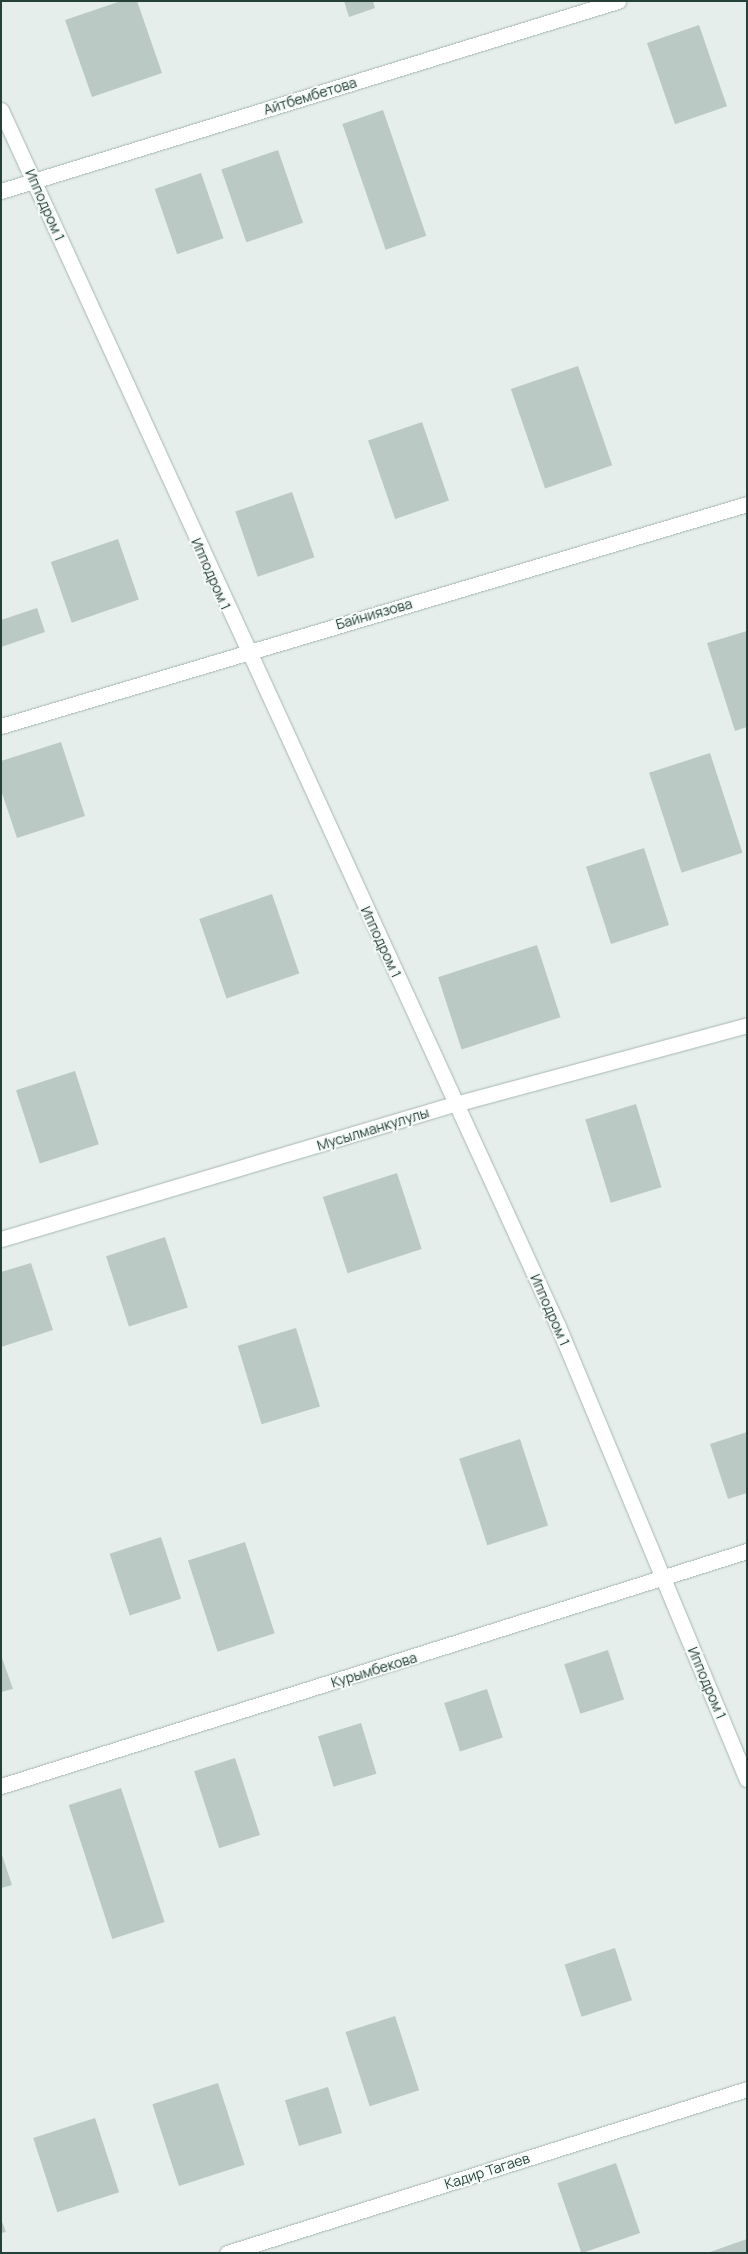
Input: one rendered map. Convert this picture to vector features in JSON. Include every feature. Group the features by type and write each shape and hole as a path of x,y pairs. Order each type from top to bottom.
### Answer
{"street":[{"name":"Айтбембетова","path":"1,191 618,1"},
{"name":"Ипподром 1","path":"1,110 247,652 558,1326 747,1779"},
{"name":"Байниязова","path":"1,726 747,504"},
{"name":"Мусылманкулулы","path":"1,1239 456,1104 747,1025"},
{"name":"Курымбекова","path":"1,1786 664,1579 747,1551"},
{"name":"Кадир Тагаев","path":"227,2253 747,2089"}],"building":[{"path":"121,1 137,1 162,73 92,97 65,20"},
{"path":"344,1 373,1 375,8 349,17"},
{"path":"699,25 727,106 675,124 647,43"},
{"path":"383,110 426,236 386,250 342,124"},
{"path":"278,150 303,223 246,242 221,170"},
{"path":"201,173 223,238 177,254 155,189"},
{"path":"578,366 612,465 545,488 511,389"},
{"path":"422,422 449,500 395,519 368,441"},
{"path":"292,492 314,557 258,577 235,512"},
{"path":"118,539 139,600 72,623 51,562"},
{"path":"37,608 45,632 1,647 1,620"},
{"path":"747,631 747,727 735,731 707,643"},
{"path":"61,742 85,816 17,838 1,790 1,761"},
{"path":"710,753 742,853 682,873 649,773"},
{"path":"644,848 669,925 611,944 586,867"},
{"path":"272,894 299,973 227,998 199,919"},
{"path":"537,945 560,1017 462,1049 438,977"},
{"path":"75,1071 99,1144 40,1163 16,1090"},
{"path":"636,1104 661,1187 611,1203 585,1119"},
{"path":"397,1173 422,1249 348,1273 323,1197"},
{"path":"165,1237 188,1307 129,1327 106,1256"},
{"path":"31,1263 53,1330 1,1347 1,1272"},
{"path":"296,1328 320,1406 262,1424 238,1346"},
{"path":"747,1432 747,1493 728,1499 710,1444"},
{"path":"520,1439 548,1526 487,1545 459,1459"},
{"path":"161,1537 181,1599 130,1616 110,1554"},
{"path":"245,1542 275,1633 218,1652 188,1561"},
{"path":"608,1650 624,1699 580,1714 564,1664"},
{"path":"1,1655 13,1689 1,1692"},
{"path":"487,1689 503,1738 460,1751 444,1703"},
{"path":"361,1723 376,1774 333,1787 318,1736"},
{"path":"235,1758 260,1835 219,1848 194,1771"},
{"path":"121,1788 165,1922 112,1939 69,1805"},
{"path":"1,1852 12,1885 1,1888"},
{"path":"615,1948 632,2000 582,2017 565,1964"},
{"path":"395,2016 419,2090 370,2106 346,2032"},
{"path":"218,2083 245,2165 179,2186 152,2104"},
{"path":"328,2087 342,2133 299,2146 285,2100"},
{"path":"95,2118 119,2192 57,2212 33,2138"},
{"path":"616,2163 640,2233 581,2253 557,2183"},
{"path":"1,2219 6,2232 1,2233"},
{"path":"747,2239 747,2253 710,2253 710,2252"}]}
